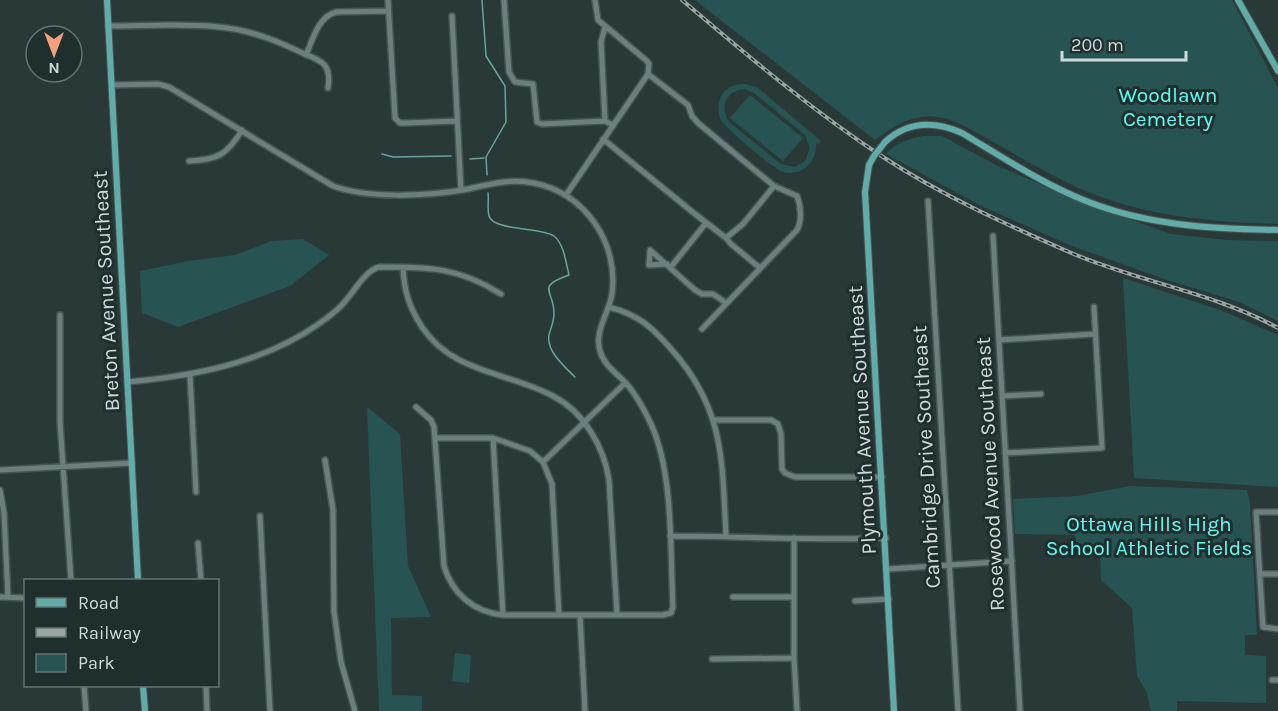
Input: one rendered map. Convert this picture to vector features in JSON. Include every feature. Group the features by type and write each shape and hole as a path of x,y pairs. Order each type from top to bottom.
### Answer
{"main road":[{"name":"Breton Avenue Southeast","path":"107,0 138,579"},
{"path":"1238,0 1278,71"},
{"name":"Plymouth Avenue Southeast","path":"894,711 888,569 865,192 870,165 885,142 918,125 944,126 962,133 1074,196 1133,216 1179,225 1278,230"},
{"path":"143,687 145,711"}],"street":[{"path":"388,0 395,118 400,123 456,121"},
{"path":"504,0 509,72 515,82 533,84 537,122 542,124 605,121 613,125"},
{"path":"566,195 648,74 647,61 598,20 595,0"},
{"path":"306,55 322,20 328,14 388,11"},
{"path":"452,16 461,190"},
{"path":"108,26 221,27 263,37 306,55 328,68 330,78 328,88"},
{"path":"605,27 601,42 605,121"},
{"path":"648,74 688,105 692,116 698,123 774,186 797,196 799,201 799,226 702,329"},
{"path":"112,85 158,84 169,87 333,186 356,193 428,193 461,190 494,182 519,181 545,186 566,195 575,202 593,220 608,250 613,282 609,307 600,330 598,346 605,363 625,382 643,407 658,439 664,462 670,536 673,607 671,613 663,615 502,615 492,614 472,606 458,593 447,575 443,556 434,427 431,420 416,407"},
{"path":"189,161 218,158 228,150 242,130"},
{"path":"603,139 760,268"},
{"path":"726,238 743,224 774,186"},
{"name":"Cambridge Drive Southeast","path":"928,201 958,711"},
{"path":"706,223 668,266 695,290 702,294 713,294 726,303"},
{"name":"Rosewood Avenue Southeast","path":"993,236 1020,711"},
{"path":"128,382 190,375 257,355 309,331 342,305 372,269 403,267 450,271 467,276 501,294"},
{"path":"403,267 404,285 411,310 436,345 470,366 554,396 567,405 597,441 608,471 617,615"},
{"path":"609,307 628,312 651,327 690,372 706,399 714,420 723,479 726,536"},
{"path":"1005,453 1101,448 1094,307"},
{"path":"60,315 58,372 62,467 68,513 71,579"},
{"path":"999,340 1095,334"},
{"path":"190,375 196,492"},
{"path":"543,462 625,382"},
{"path":"1002,396 1041,394"},
{"path":"714,420 771,420 778,424 781,434 782,469 785,473 795,477 882,477"},
{"path":"436,438 493,438 530,451 543,462 552,484 559,615"},
{"path":"493,438 502,615"},
{"path":"325,460 333,510 334,612 337,644 355,711"},
{"path":"0,470 132,463"},
{"path":"0,490 4,513 8,597"},
{"path":"1278,512 1257,512 1263,627 1278,629"},
{"path":"260,516 270,711"},
{"path":"670,536 886,538"},
{"path":"794,538 794,658 797,711"},
{"path":"198,543 201,579"},
{"path":"888,569 1012,561"},
{"path":"1260,574 1278,574"},
{"path":"0,597 24,598"},
{"path":"733,597 794,597"},
{"path":"855,601 889,599"},
{"path":"580,615 585,711"},
{"path":"712,659 794,658"},
{"path":"84,687 86,711"},
{"path":"206,687 207,711"}],"green space":[{"name":"Woodlawn Cemetery","path":"695,0 1232,0 1278,88 1278,224 1195,218 1115,202 1064,181 963,125 937,117 917,117 908,120 875,140"},
{"path":"746,84 758,88 821,141 818,145 816,143 811,162 802,170 783,172 749,147 723,123 718,106 724,92 735,85","holes":["744,89 754,93 805,135 810,148 805,161 795,167 781,164 730,123 724,106 728,97"]},
{"path":"750,95 803,138 783,161 730,118"},
{"path":"923,136 942,136 998,166 1084,203 1171,234 1227,240 1278,241 1278,321 1239,302 1164,279 1072,246 983,207 886,154 898,144"},
{"path":"303,239 329,255 290,286 178,327 142,313 140,271 188,261 235,255 272,241"},
{"path":"1123,278 1223,311 1278,335 1278,487 1134,478"},
{"path":"367,407 400,434 408,566 431,617 391,618 392,695 422,696 422,711 379,711"},
{"name":"Ottawa Hills High School Athletic Fields","path":"1130,486 1247,490 1250,503 1257,635 1245,635 1245,655 1266,656 1266,703 1177,701 1177,711 1151,711 1147,693 1137,676 1132,608 1101,580 1100,546 1077,547 1075,535 1015,534 1013,499 1077,496"},
{"path":"455,653 471,655 469,683 452,681"}],"waterway":[{"path":"482,0 486,56 505,86 506,122 486,157 487,175"},
{"path":"382,154 393,157 451,156"},
{"path":"470,159 484,158"},
{"path":"488,193 488,213 492,221 508,227 548,233 554,236 560,244 569,275 549,286 554,313 549,341 553,353 575,377"}],"railway":[{"path":"682,0 780,82 830,120 883,157 928,184 997,220 1069,252 1228,305 1278,328"}]}
